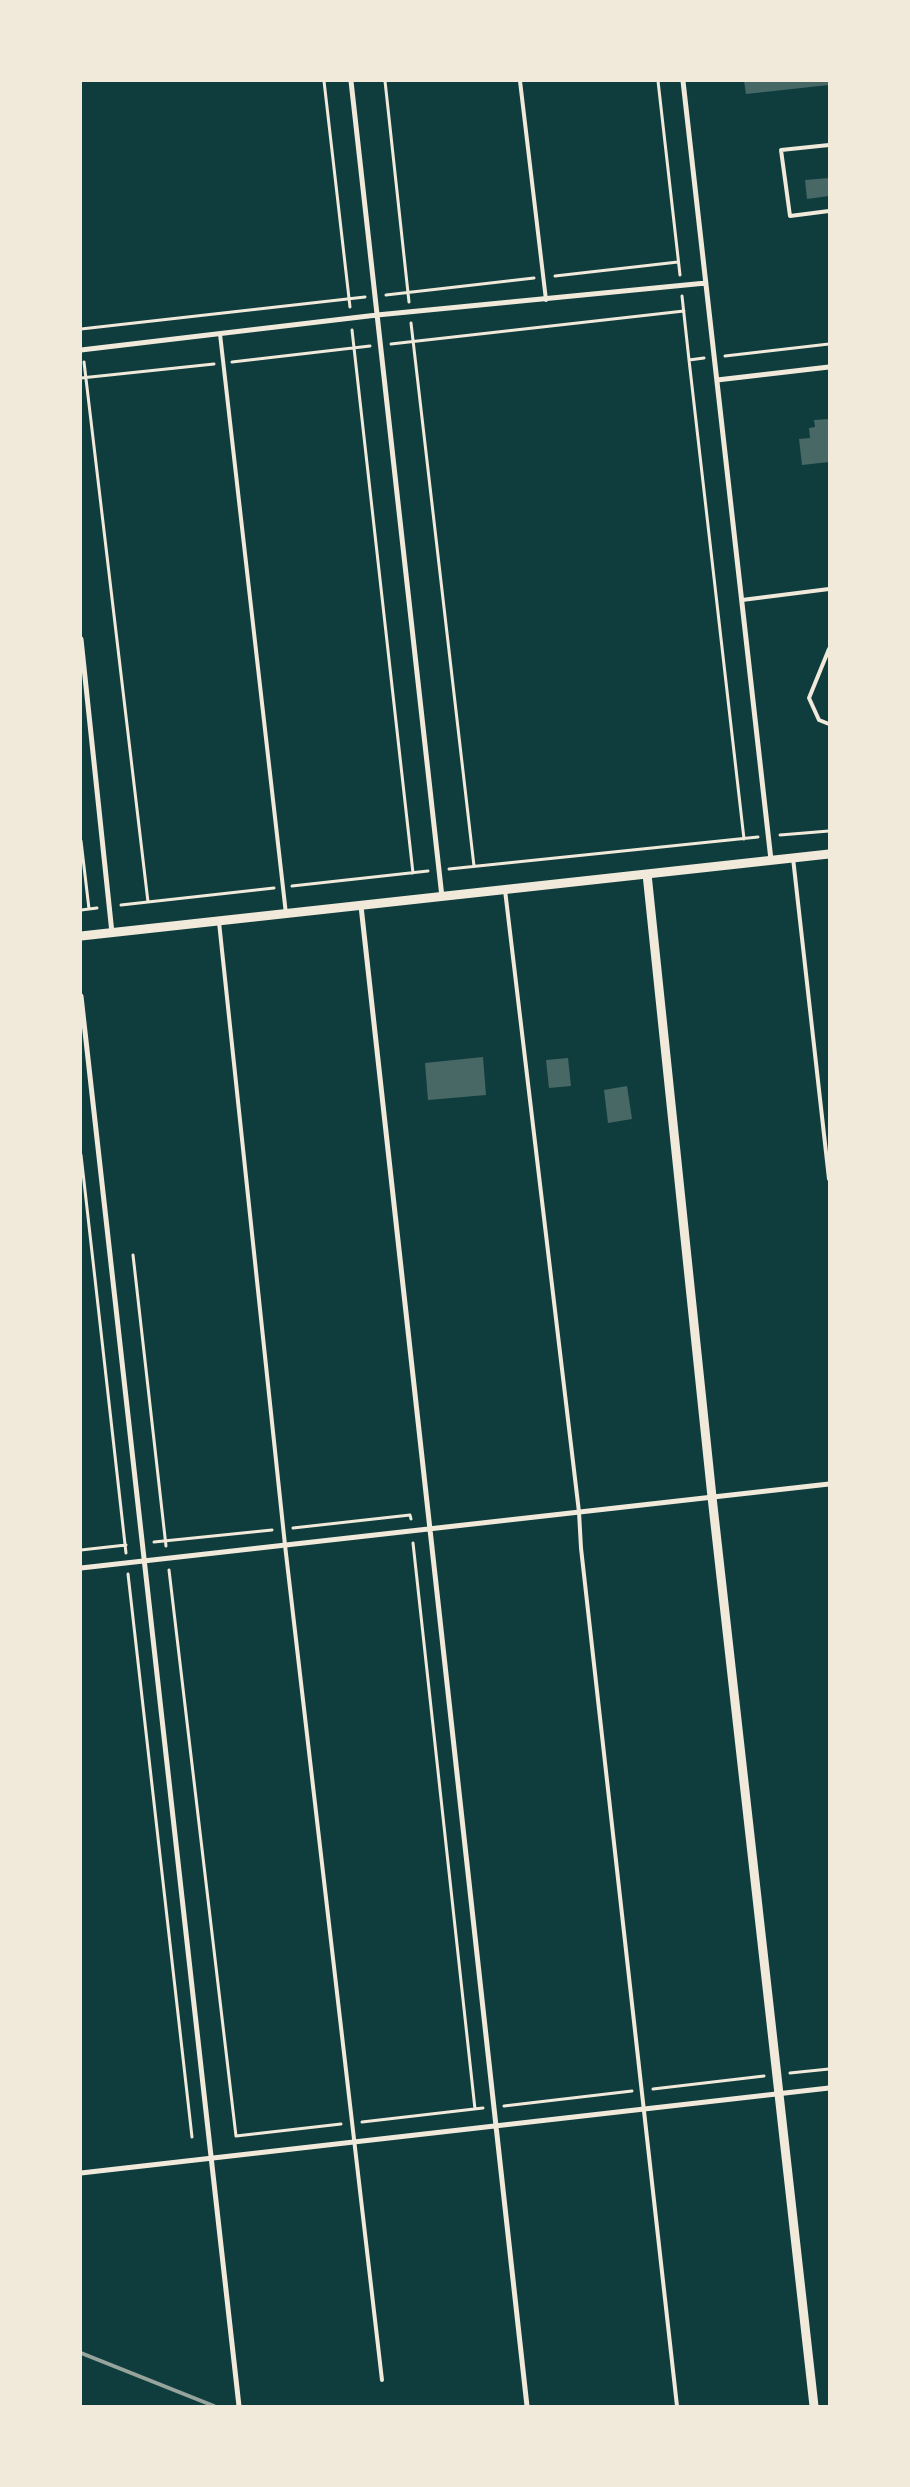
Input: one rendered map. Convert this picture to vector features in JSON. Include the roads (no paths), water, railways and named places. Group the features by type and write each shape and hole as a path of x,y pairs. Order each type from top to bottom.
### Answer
{"street":[{"path":"351,81 442,896"},
{"path":"683,81 771,860"},
{"path":"82,350 377,315 706,284"},
{"path":"717,380 829,367"},
{"path":"81,639 112,933"},
{"path":"81,936 829,854"},
{"path":"647,874 712,1497 814,2406"},
{"path":"361,906 526,2406"},
{"path":"81,996 239,2406"},
{"path":"81,1568 829,1484"},
{"path":"81,2173 829,2088"}],"lane":[{"path":"520,81 546,300"},
{"path":"829,145 781,150 790,216 829,211"},
{"path":"220,334 286,914"},
{"path":"742,600 829,589"},
{"path":"829,649 809,698 819,720 829,724"},
{"path":"793,858 829,1179"},
{"path":"505,890 580,1512 583,1568 677,2406"},
{"path":"219,921 285,1545 382,2380"}],"railway":[{"path":"81,2353 214,2406"}]}
